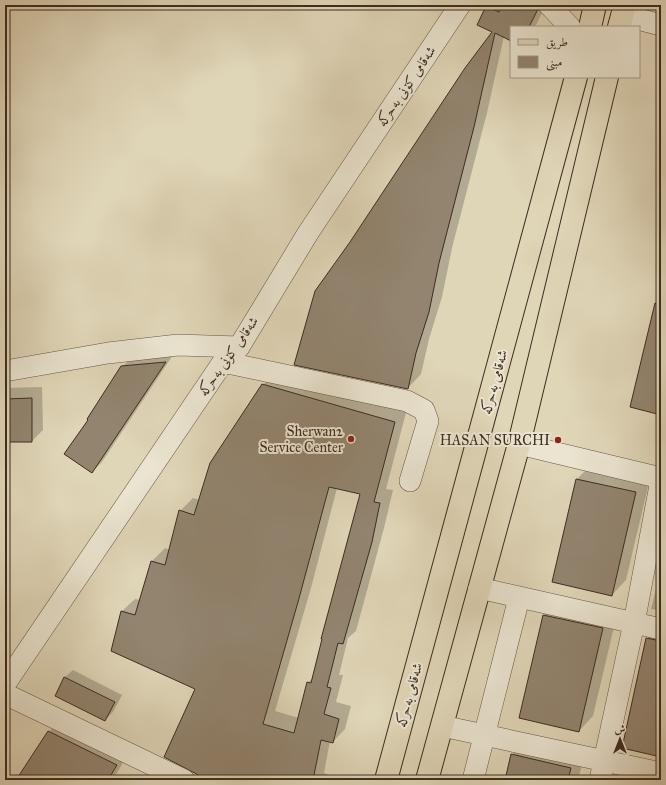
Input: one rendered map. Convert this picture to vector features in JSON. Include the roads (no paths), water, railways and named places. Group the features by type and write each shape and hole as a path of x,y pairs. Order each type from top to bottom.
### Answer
{"main road":[{"path":"590,26 596,5"},
{"name":"شەقامی بەحرکە","path":"386,780 576,78"},
{"path":"427,780 518,444 607,78"}],"street":[{"name":"شەقامی کۆنی بەحرکە","path":"5,684 223,362 239,347 308,233 460,5"},
{"path":"549,5 569,26"},
{"path":"622,16 661,25"},
{"path":"5,370 108,353 178,345 239,347"},
{"path":"223,362 407,401 424,410 428,421 410,481"},
{"path":"518,444 661,479 634,622 602,770"},
{"path":"479,588 661,629"},
{"path":"473,780 520,598"},
{"path":"5,694 184,780"},
{"path":"442,726 484,735 602,770 661,773"}],"place":[{"name":"Sherwan2 Service Center","path":"351,439"},
{"name":"HASAN SURCHI","path":"558,440"}]}
